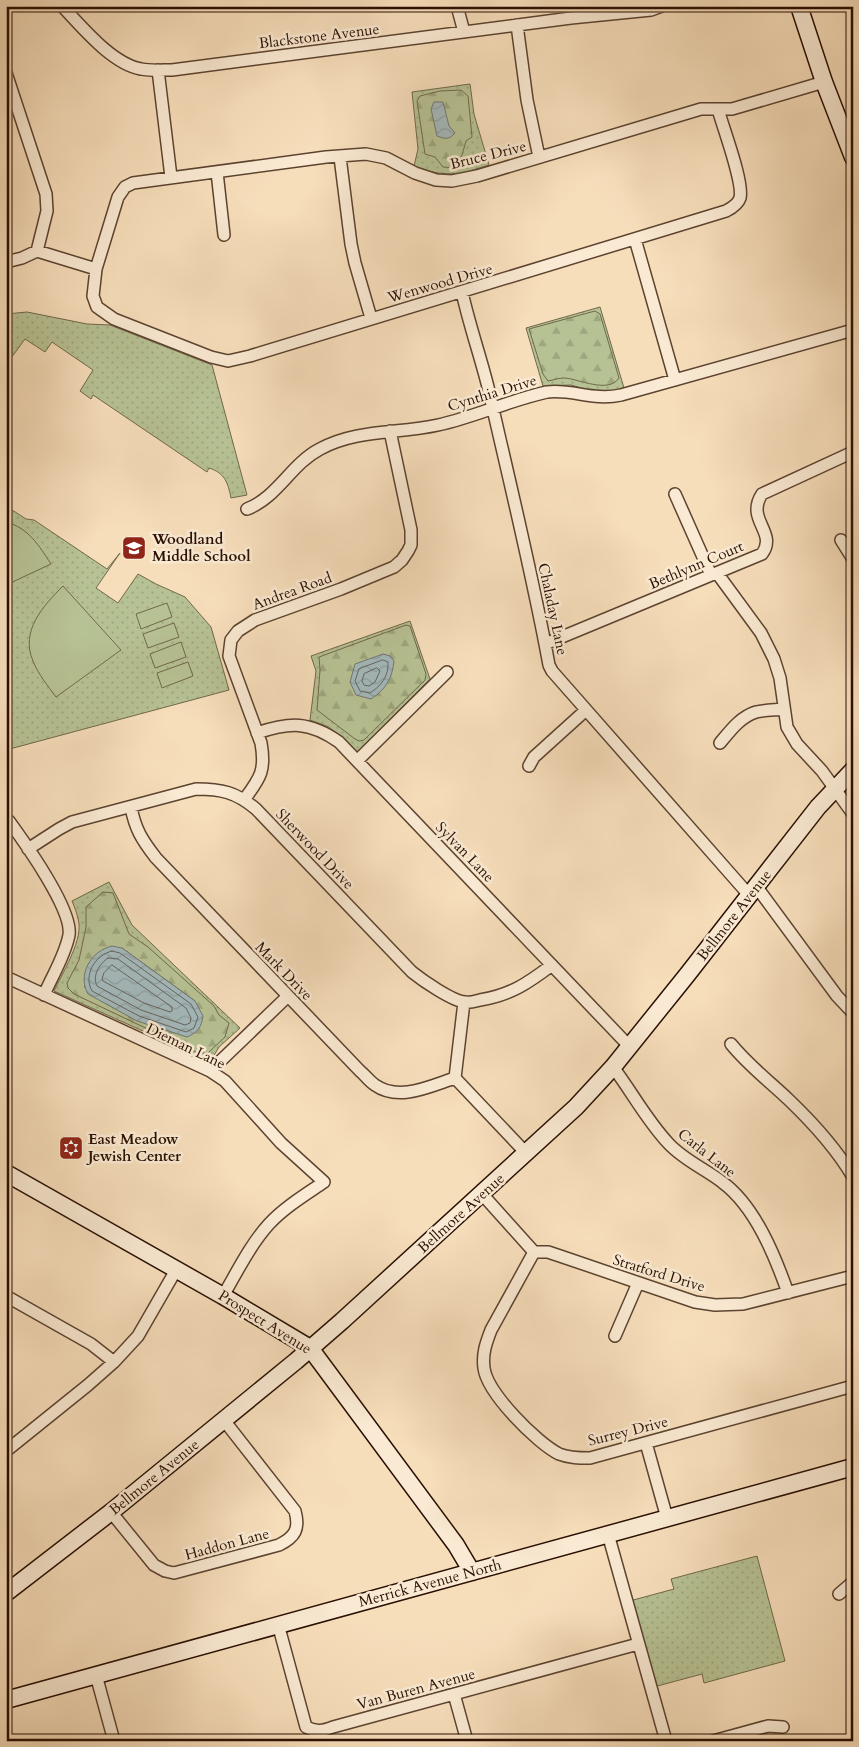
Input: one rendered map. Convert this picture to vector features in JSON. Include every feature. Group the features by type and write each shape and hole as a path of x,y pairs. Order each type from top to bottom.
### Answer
{"main road":[{"path":"799,6 824,82 853,157"},
{"name":"Bellmore Avenue","path":"6,1593 111,1512 310,1348 576,1107 613,1067 818,807 853,770"},
{"name":"Prospect Avenue","path":"6,1173 223,1296 310,1348 456,1545 472,1572"},
{"name":"Merrick Avenue North","path":"6,1700 853,1467"}],"street":[{"name":"Blackstone Avenue","path":"62,6 115,57 140,69 158,70 172,70 571,18 651,10 662,6"},
{"path":"457,6 464,32"},
{"path":"568,6 571,18"},
{"path":"517,25 527,100 539,157"},
{"path":"158,70 171,177"},
{"path":"6,73 46,194 47,211 37,251"},
{"name":"Bruce Drive","path":"96,269 118,196 125,187 133,183 326,157 366,154 386,158 414,174 426,178 452,181 477,176 701,109 732,109 824,82"},
{"name":"Wenwood Drive","path":"96,269 93,296 97,307 114,320 211,358 228,361 250,356 733,208 740,199 741,186 718,109"},
{"path":"340,157 351,244 371,318"},
{"path":"217,172 224,235"},
{"path":"635,239 676,380"},
{"path":"6,262 22,258 37,251 96,269"},
{"name":"Chaladay Lane","path":"462,292 468,322 487,385 546,644 549,665 552,671 752,890 837,996 853,1013"},
{"name":"Cynthia Drive","path":"247,509 266,498 300,463 320,448 358,435 438,425 547,392 612,397 853,330"},
{"name":"Andrea Road","path":"244,800 261,776 263,755 229,656 231,640 238,631 255,620 341,589 394,567 402,560 411,545 411,530 390,431"},
{"name":"Bethlynn Court","path":"546,644 762,554 766,548 767,538 756,513 757,502 762,494 853,452"},
{"path":"675,494 714,574 761,633 774,659 780,678 787,727 797,744 822,771 853,814"},
{"path":"841,540 853,559"},
{"path":"357,761 447,672"},
{"path":"720,743 735,726 756,712 784,709"},
{"path":"529,766 534,757 586,710"},
{"name":"Sylvan Lane","path":"257,733 288,724 312,727 339,742 629,1046"},
{"name":"Sherwood Drive","path":"28,849 72,822 196,789 229,792 244,800 264,817 412,972 434,988 464,1002"},
{"name":"Mark Drive","path":"131,807 141,840 156,858 360,1071 375,1084 391,1092 407,1093 455,1078"},
{"path":"6,819 28,849 62,904 69,928 64,950 44,995"},
{"path":"526,1153 455,1078 464,1002 510,993 527,984 552,965"},
{"name":"Dieman Lane","path":"6,977 210,1071 225,1082 281,1142 324,1182 286,1208 269,1224 252,1247 223,1296"},
{"path":"210,1071 288,996"},
{"path":"730,1044 788,1099 828,1141 853,1177"},
{"name":"Carla Lane","path":"613,1067 669,1144 680,1154 724,1183 741,1202 766,1240 788,1293"},
{"path":"482,1194 534,1252"},
{"name":"Stratford Drive","path":"534,1252 548,1252 638,1284 695,1302 715,1305 742,1304 853,1276"},
{"name":"Surrey Drive","path":"534,1252 486,1343 484,1370 492,1389 500,1400 540,1441 561,1454 573,1458 590,1458 853,1386"},
{"path":"6,1451 114,1362 138,1336 176,1270"},
{"path":"615,1336 638,1284"},
{"path":"6,1296 91,1344 114,1362"},
{"name":"Haddon Lane","path":"111,1512 154,1565 174,1573 270,1548 288,1541 297,1527 298,1521 295,1511 223,1419"},
{"path":"646,1443 667,1518"},
{"path":"608,1534 666,1741"},
{"path":"839,1594 853,1582"},
{"name":"Van Buren Avenue","path":"278,1624 306,1727 314,1731 323,1731 638,1644"},
{"path":"96,1675 114,1741"},
{"path":"454,1694 467,1741"},
{"path":"713,1741 768,1726 783,1727"}],"green space":[{"path":"470,84 474,114 489,165 451,174 443,174 414,166 418,149 412,92"},
{"path":"461,90 468,96 472,137 466,141 456,168 443,167 435,157 425,154 417,101 420,96 440,91"},
{"path":"600,307 624,388 607,392 591,391 571,385 543,386 526,328"},
{"path":"595,311 600,314 619,378 614,383 608,385 564,378 548,381 543,374 529,329"},
{"path":"27,312 87,324 110,325 212,365 247,495 231,498 227,483 219,473 209,468 207,472 93,395 91,399 80,391 93,370 52,342 45,352 25,339 6,365 6,314"},
{"path":"6,506 26,519 34,520 107,569 120,553 96,588 118,603 138,574 185,597 211,627 229,690 6,750"},
{"path":"6,522 21,529 33,538 51,564 6,585"},
{"path":"63,586 121,650 56,697 35,666 29,639 41,611"},
{"path":"167,603 172,617 141,629 136,614"},
{"path":"410,621 430,679 357,752 329,727 310,720 316,671 311,656"},
{"path":"174,623 179,637 148,648 143,634"},
{"path":"406,625 410,626 426,674 425,680 364,740 359,741 317,710 319,657"},
{"path":"181,642 186,657 155,668 150,654"},
{"path":"188,662 193,676 162,688 157,673"},
{"path":"109,882 132,925 240,1028 219,1047 213,1057 203,1058 54,991 70,958 79,932 78,918 72,901"},
{"path":"103,892 113,893 129,934 148,947 214,1006 219,1015 229,1023 225,1037 208,1053 198,1053 74,994 68,988 67,983 79,960 86,927 86,907","holes":["122,948 195,1001 84,987"]},
{"path":"757,1556 785,1661 704,1683 702,1674 650,1688 626,1602 674,1589 671,1579"}],"water":[{"path":"434,102 443,102 449,126 455,133 449,138 437,136 431,109"},
{"path":"383,654 390,656 394,661 392,673 387,683 371,699 356,695 350,682 355,664"},
{"path":"112,946 122,948 195,1001 203,1016 200,1027 187,1037 137,1021 88,994 84,979 88,964 98,953"}],"place":[{"name":"Woodland Middle School","path":"134,548"},
{"name":"East Meadow Jewish Center","path":"71,1148"}]}
